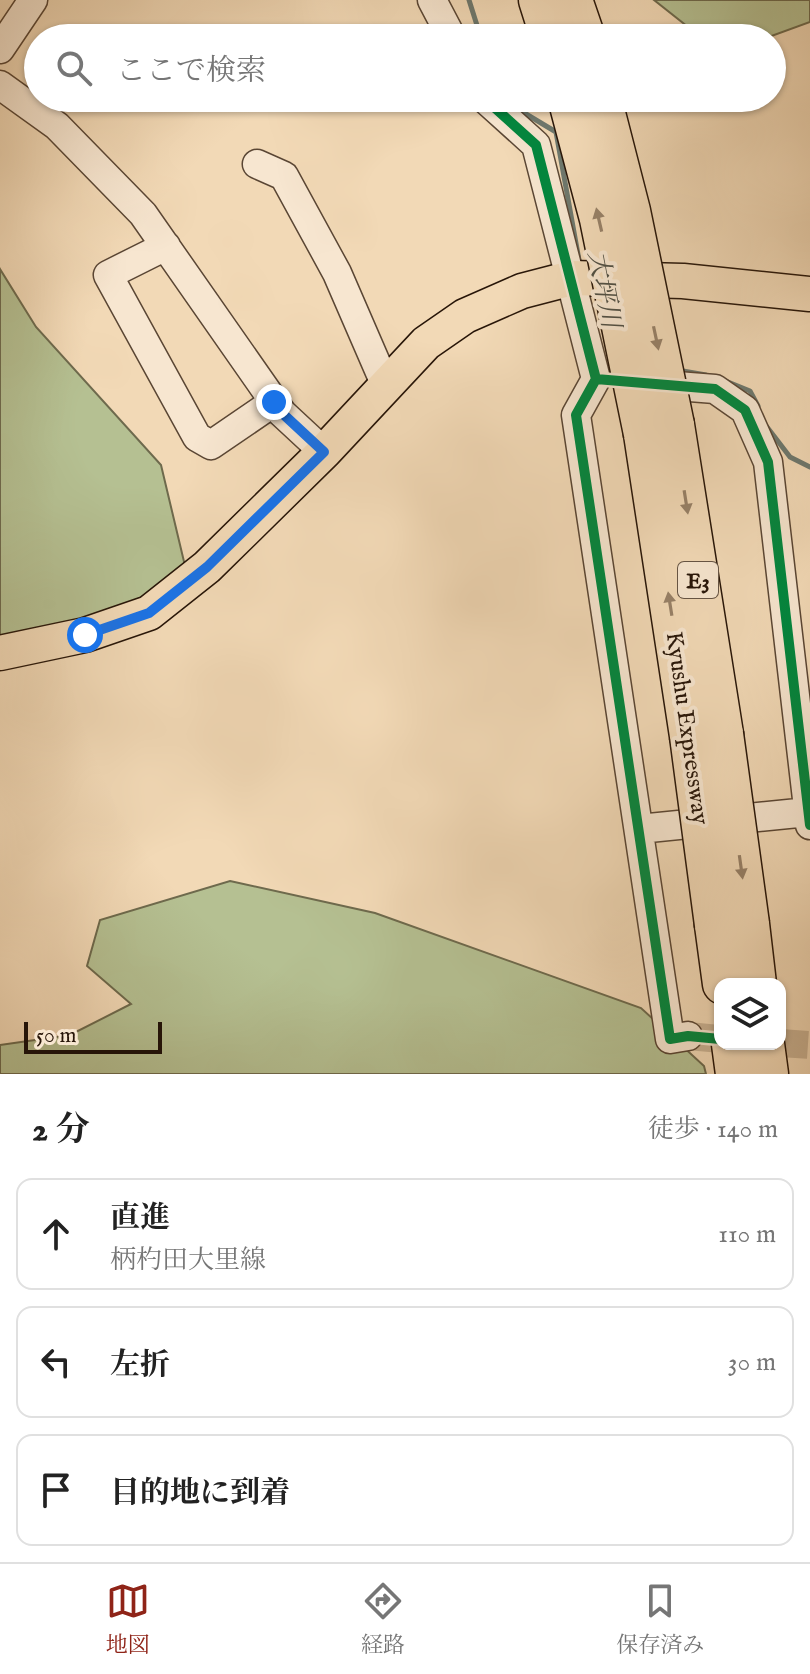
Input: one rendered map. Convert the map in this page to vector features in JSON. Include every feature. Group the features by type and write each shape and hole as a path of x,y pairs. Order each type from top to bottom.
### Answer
{"highway":[{"path":"539,0 547,24"},
{"path":"572,0 580,24"},
{"name":"Kyushu Expressway","path":"572,112 659,429"},
{"name":"Kyushu Expressway","path":"605,112 630,211 732,925 754,978"},
{"name":"Kyushu Expressway","path":"724,978 732,925"},
{"path":"733,1050 736,1074"},
{"path":"765,1050 768,1074"}],"main road":[{"path":"0,653 85,635 149,613 207,567 324,452 426,343 465,316 522,291 572,278 683,281 810,294"}],"street":[{"path":"0,49 33,0"},
{"path":"432,0 445,24"},
{"path":"0,85 24,102"},
{"path":"38,112 57,126 143,214 282,413 324,452"},
{"path":"499,112 536,145 596,379 576,415 670,1039 688,1036"},
{"path":"257,164 284,176 337,273 386,386"},
{"path":"166,246 108,275 197,437 211,445 274,402"},
{"path":"596,379 715,389 745,410 768,462 809,819 639,829"}],"green space":[{"path":"654,0 810,0 810,22 786,31 786,24 684,24"},
{"path":"0,269 36,327 161,465 186,570 118,611 0,637"},
{"path":"230,881 375,913 641,1008 704,1066 706,1074 0,1074 0,1045 70,1035 131,1004 87,966 100,920"}],"waterway":[{"name":"大坪川","path":"469,0 477,24"},
{"name":"大坪川","path":"523,112 556,132 579,260"},
{"name":"大坪川","path":"677,370 706,375"},
{"name":"大坪川","path":"723,380 750,391 758,406"},
{"name":"大坪川","path":"767,427 790,457 810,467"}],"tunnel":[{"path":"688,1036 714,1038"},
{"path":"786,1043 810,1045"}],"cycle path":[{"path":"499,112 536,145 596,379 576,415 670,1039 688,1036 714,1038"},
{"path":"596,379 715,389 745,410 768,462 810,825"}],"route":[{"path":"85,635 149,613 207,567 324,452 274,402"}]}
